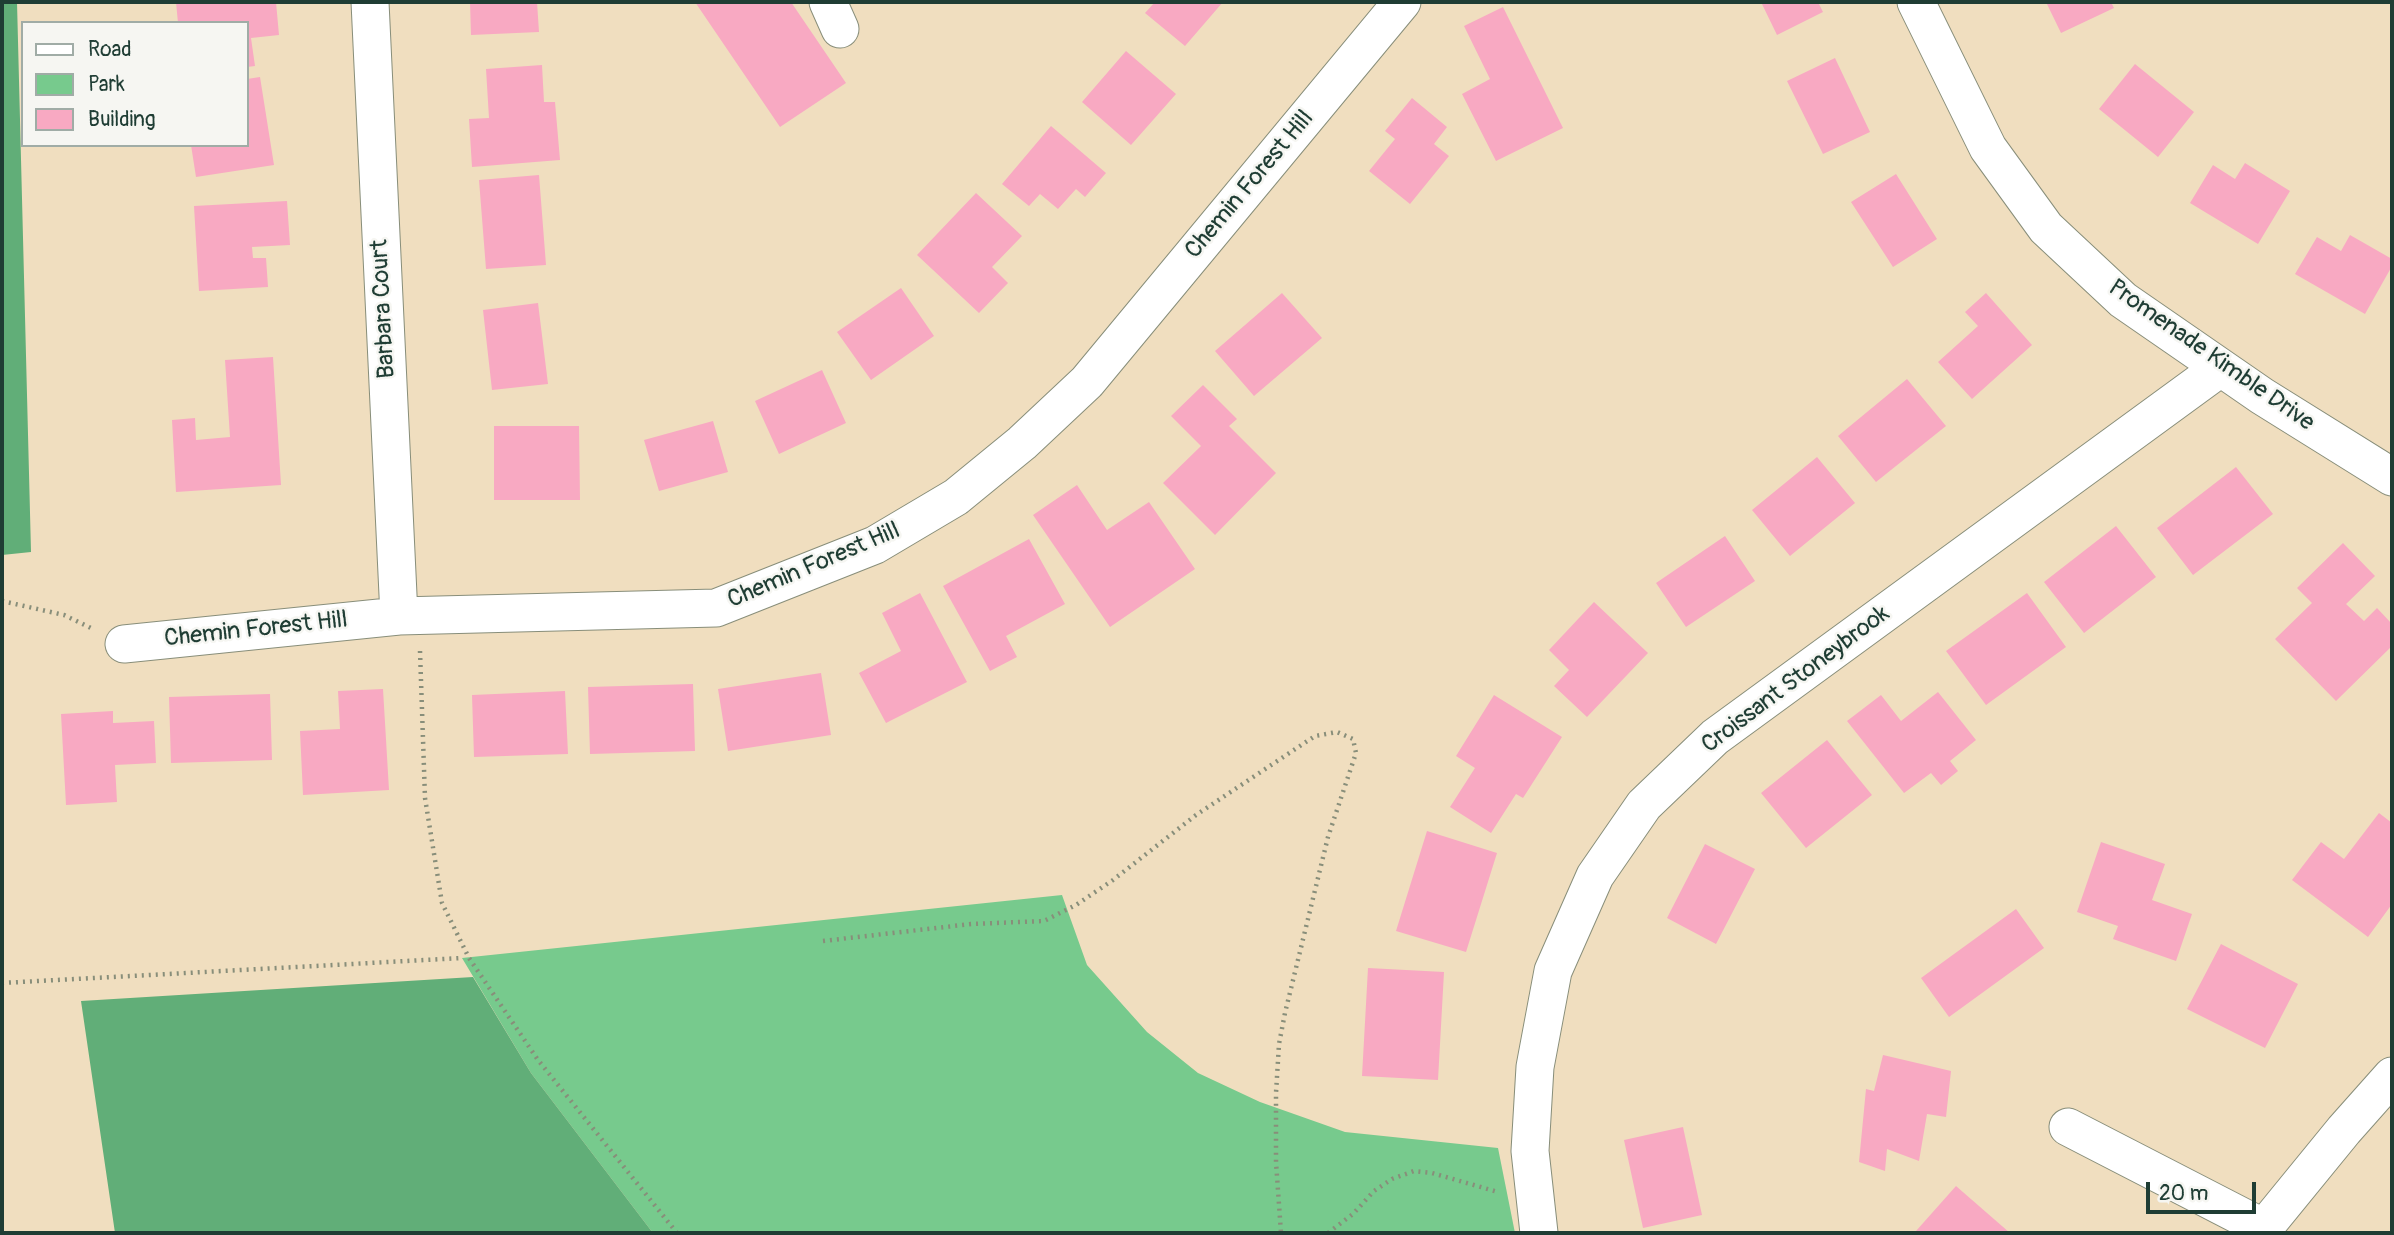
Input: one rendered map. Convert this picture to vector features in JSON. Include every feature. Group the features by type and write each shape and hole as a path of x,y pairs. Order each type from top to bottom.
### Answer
{"street":[{"name":"Barbara Court","path":"370,2 399,616"},
{"name":"Chemin Forest Hill","path":"124,644 399,616 716,608 875,545 956,497 1022,443 1087,382 1402,2"},
{"name":"Promenade Kimble Drive","path":"1916,2 1988,148 2046,228 2123,300 2220,368 2392,477"},
{"name":"Croissant Stoneybrook","path":"1538,1220 1530,1152 1535,1067 1553,971 1595,876 1644,805 1714,737 2220,368"},
{"path":"2068,1127 2263,1231 2344,1130 2392,1076"}],"path":[{"path":"2,601 64,615 124,644"},
{"path":"419,650 425,798 442,904 468,958 538,1060 677,1233"},
{"path":"823,941 971,924 1044,921 1076,905 1114,880 1196,815 1315,736 1337,732 1353,739 1356,753 1328,837 1279,1044 1276,1162 1281,1233"},
{"path":"2,983 462,958"},
{"path":"1328,1233 1353,1214 1374,1191 1392,1179 1414,1171 1432,1172 1478,1185 1538,1220"}],"green space":[{"path":"2,2 17,2 31,552 2,555"},
{"path":"1062,895 1087,965 1147,1032 1198,1073 1260,1102 1345,1132 1498,1148 1515,1233 653,1233 531,1073 462,958"},
{"path":"473,977 531,1073 653,1233 115,1233 81,1001"}],"building":[{"path":"176,2 276,2 279,35 251,38 255,66 248,67 248,21 178,21"},
{"path":"470,2 537,2 539,32 471,35"},
{"path":"695,2 791,2 846,83 780,127"},
{"path":"1155,2 1223,2 1185,46 1145,13"},
{"path":"1761,2 1818,2 1823,12 1777,35"},
{"path":"2046,2 2111,2 2114,8 2061,33"},
{"path":"1503,7 1563,128 1496,161 1462,94 1490,79 1464,26"},
{"path":"1126,51 1176,94 1131,145 1082,102"},
{"path":"1835,58 1870,132 1823,154 1787,81"},
{"path":"2135,64 2194,112 2158,157 2099,109"},
{"path":"542,65 544,102 555,102 560,160 472,167 469,119 489,118 486,69"},
{"path":"260,77 274,165 196,177 191,147 248,147 248,79"},
{"path":"1412,98 1447,127 1434,144 1449,156 1410,204 1369,171 1395,139 1385,131"},
{"path":"1051,126 1106,173 1085,197 1076,189 1058,209 1040,194 1029,206 1002,184"},
{"path":"2245,163 2290,191 2258,244 2190,203 2213,165 2235,179"},
{"path":"1896,174 1937,239 1893,267 1851,202"},
{"path":"539,175 546,265 486,269 479,180"},
{"path":"976,193 1022,236 992,267 1008,283 979,313 917,255"},
{"path":"287,201 290,245 252,247 253,258 266,258 268,287 199,291 194,206"},
{"path":"2350,235 2392,259 2392,266 2365,314 2295,274 2317,237 2341,251"},
{"path":"901,288 934,336 871,380 837,332"},
{"path":"1282,293 1322,338 1254,396 1215,351"},
{"path":"1986,293 2032,345 1972,399 1938,362 1978,326 1965,312"},
{"path":"538,303 548,384 492,390 483,310"},
{"path":"273,357 281,485 176,492 172,420 195,418 196,440 230,437 225,360"},
{"path":"822,370 846,423 779,454 755,401"},
{"path":"1907,379 1946,426 1876,482 1838,436"},
{"path":"1203,385 1237,419 1229,426 1276,473 1215,535 1163,483 1201,446 1171,416"},
{"path":"713,421 728,472 659,491 644,440"},
{"path":"494,426 579,426 580,500 494,500"},
{"path":"1817,457 1855,503 1790,556 1752,510"},
{"path":"2236,467 2273,514 2193,575 2157,528"},
{"path":"1077,485 1107,530 1149,502 1195,569 1110,627 1033,515"},
{"path":"2116,526 2156,577 2084,633 2044,582"},
{"path":"1725,536 1755,581 1686,627 1656,583"},
{"path":"1029,539 1065,604 1006,636 1017,657 990,671 943,586"},
{"path":"2343,543 2375,576 2346,604 2364,621 2377,608 2392,624 2392,646 2336,701 2275,639 2312,603 2297,588"},
{"path":"920,593 967,682 886,723 859,673 901,651 882,613"},
{"path":"2027,593 2066,647 1986,705 1946,651"},
{"path":"1594,602 1648,653 1587,717 1554,686 1569,670 1549,650"},
{"path":"821,673 831,735 728,751 718,689"},
{"path":"693,684 695,751 590,754 588,687"},
{"path":"383,689 389,790 303,795 300,731 340,729 338,691"},
{"path":"565,691 568,754 474,757 472,695"},
{"path":"1938,692 1976,740 1950,761 1958,771 1941,785 1931,773 1904,793 1847,721 1881,695 1901,721"},
{"path":"270,694 272,760 171,763 169,697"},
{"path":"1494,695 1562,737 1523,798 1516,794 1491,833 1450,807 1475,768 1456,756"},
{"path":"113,711 113,723 154,721 156,763 115,765 117,802 66,805 61,714"},
{"path":"1827,740 1872,795 1806,848 1761,793"},
{"path":"2379,813 2392,823 2392,904 2368,937 2292,880 2321,842 2344,859"},
{"path":"1427,831 1497,853 1466,952 1396,931"},
{"path":"2101,842 2165,864 2152,900 2192,914 2176,961 2113,939 2118,926 2077,912"},
{"path":"1705,844 1755,869 1716,944 1667,918"},
{"path":"2016,909 2044,948 1949,1017 1921,978"},
{"path":"2221,944 2298,984 2265,1048 2187,1009"},
{"path":"1368,968 1444,972 1438,1080 1362,1076"},
{"path":"1883,1055 1951,1071 1946,1117 1927,1114 1919,1161 1887,1149 1885,1171 1859,1162 1866,1089 1874,1091"},
{"path":"1683,1127 1702,1215 1643,1228 1624,1140"},
{"path":"1956,1186 2010,1233 1916,1231"}]}
